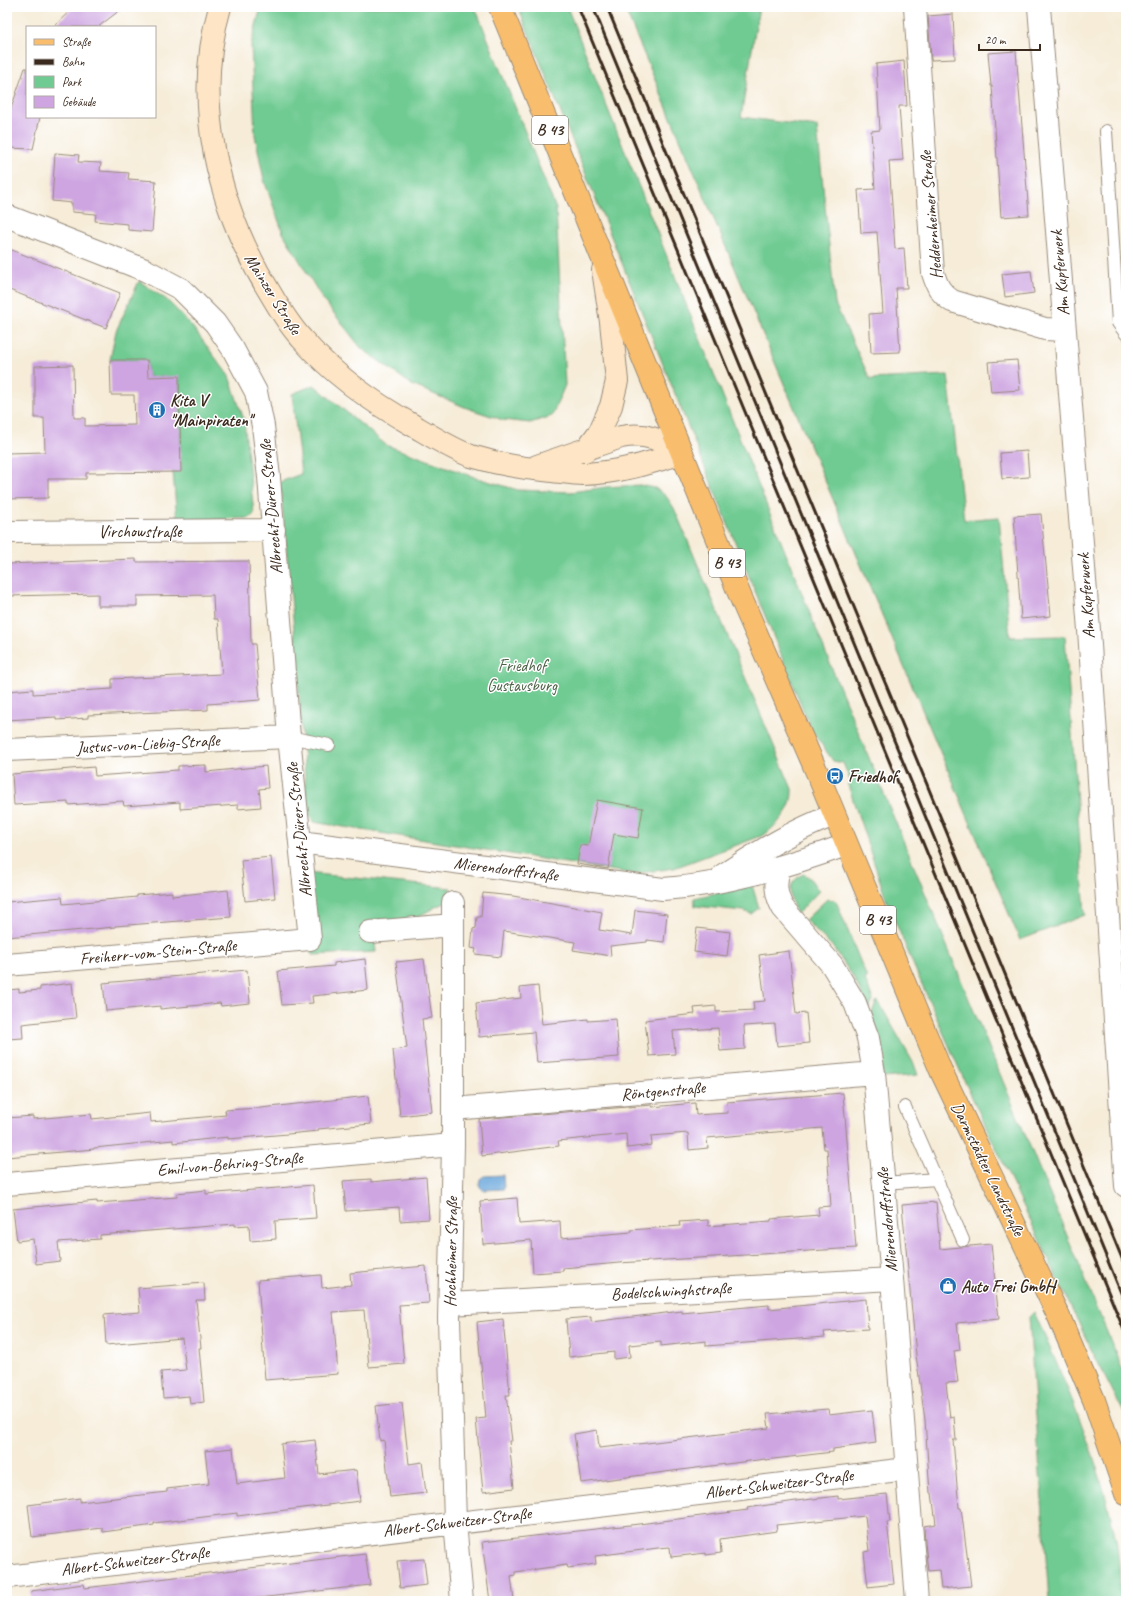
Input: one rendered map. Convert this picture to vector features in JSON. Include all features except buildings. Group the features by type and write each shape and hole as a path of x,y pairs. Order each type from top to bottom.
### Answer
{"main road":[{"name":"Mainzer Straße","path":"220,7 212,51 208,97 212,139 223,188 237,231 254,268 281,311 302,339 318,355 383,409 469,455 527,469 582,474 635,467 682,453"},
{"name":"B 43","path":"500,7 744,605 846,845"},
{"path":"585,451 600,432 611,406 617,381 611,322 600,253"},
{"path":"527,469 585,451 621,437 635,434 648,436 682,453"},
{"name":"Darmstädter Landstraße","path":"846,845 941,1071 1059,1317 1094,1400 1126,1494"}],"street":[{"name":"Heddernheimer Straße","path":"915,7 933,273 937,287 943,295 952,301 1045,329 1064,330"},
{"name":"Am Kupferwerk","path":"1039,7 1089,630 1126,1186"},
{"name":"Albrecht-Dürer-Straße","path":"7,216 145,270 172,283 200,307 215,323 233,349 256,392 263,426 274,530 289,737 310,939"},
{"name":"Virchowstraße","path":"7,532 274,530"},
{"name":"Justus-von-Liebig-Straße","path":"7,750 289,737"},
{"name":"Mierendorffstraße","path":"711,882 780,838 834,814"},
{"name":"Mierendorffstraße","path":"300,842 663,889 688,888 778,868 846,845"},
{"name":"Mierendorffstraße","path":"778,868 776,887 778,900 783,908 832,965 855,1003 868,1038 874,1073 884,1184 917,1601"},
{"name":"Hochheimer Straße","path":"453,903 453,1145 450,1304 455,1522 462,1601"},
{"path":"370,932 452,925"},
{"name":"Freiherr-vom-Stein-Straße","path":"7,965 310,939"},
{"name":"Röntgenstraße","path":"453,1109 874,1073"},
{"name":"Emil-von-Behring-Straße","path":"7,1184 453,1145"},
{"name":"Bodelschwinghstraße","path":"450,1304 892,1279"},
{"name":"Albert-Schweitzer-Straße","path":"7,1577 455,1522 907,1469"}],"lane":[{"path":"1106,131 1118,323 1126,334"},
{"path":"289,737 329,745"},
{"path":"905,1107 963,1240"},
{"path":"884,1184 936,1179"}],"green space":[{"path":"261,7 475,7 556,209 565,385 552,416 530,423 503,420 467,408 412,385 361,348 322,298 283,233 264,180 255,135 251,44"},
{"path":"518,7 567,7 833,671 1126,1378 1126,1417 1090,1347 969,1091 916,971 887,902 848,785 851,783 843,763 833,761 811,729"},
{"path":"624,7 759,7 741,117 817,127 835,304 870,379 948,375 964,520 999,517 1010,637 1065,636 1085,915 1020,940"},
{"path":"139,281 167,300 191,325 229,376 244,420 254,514 250,518 177,521 173,472 181,471 179,377 148,377 147,360 110,360 116,331"},
{"name":"Friedhof Gustavsburg","path":"314,385 386,445 477,478 518,490 571,492 606,487 640,485 655,488 666,496 674,508 792,789 792,796 788,809 775,826 764,835 674,868 634,874 313,822 307,806 296,650 280,482 301,474 292,394"},
{"path":"307,873 451,888 448,902 437,906 416,918 373,926 376,952 312,955"},
{"path":"803,874 809,877 819,891 797,914 792,903 790,892 793,883"},
{"path":"752,885 759,908 751,914 744,911 695,906 694,898"},
{"path":"827,899 836,901 867,978 865,979 873,1000 869,1008 852,975 832,946 805,920"},
{"path":"878,1001 914,1064 918,1075 883,1078 877,1034 871,1015 876,1002"},
{"path":"1034,1312 1070,1396 1092,1452 1101,1481 1116,1540 1121,1601 1049,1601 1029,1317"}],"water":[{"path":"503,1175 504,1189 484,1190 479,1186 480,1179 484,1176"}],"railway":[{"path":"578,7 1126,1335"},
{"path":"593,7 1126,1305"},
{"path":"607,7 1126,1268"}],"place":[{"name":"Kita V \"Mainpiraten\"","path":"157,410"},
{"name":"Friedhof","path":"835,776"},
{"name":"Auto Frei GmbH","path":"948,1286"}]}
